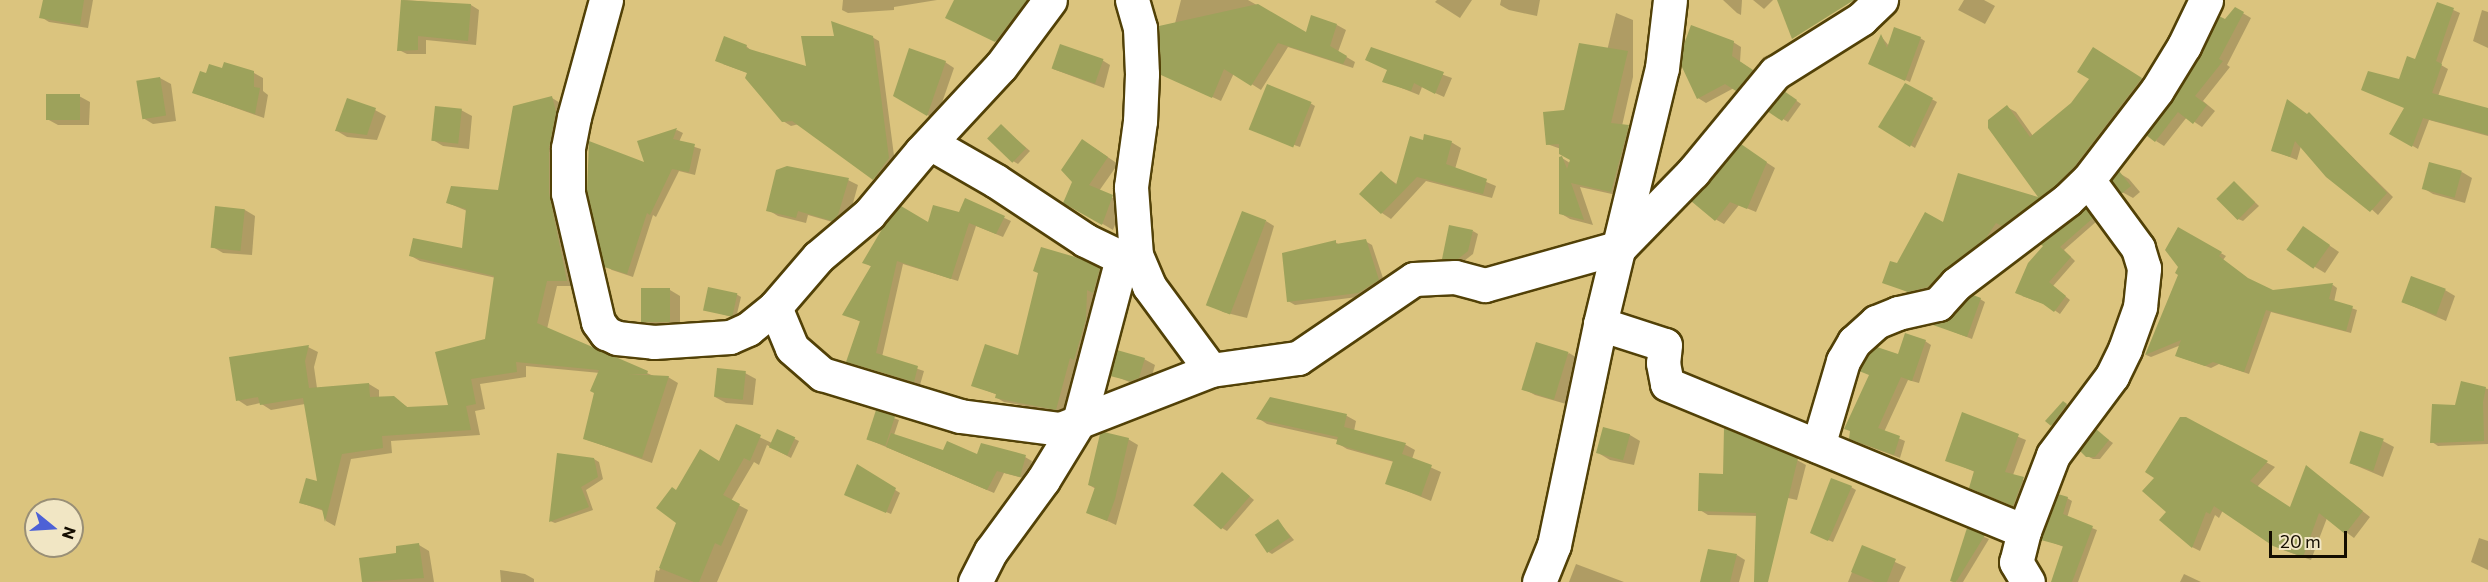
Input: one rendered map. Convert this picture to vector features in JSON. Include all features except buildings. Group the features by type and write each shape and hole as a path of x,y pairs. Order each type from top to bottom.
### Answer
{"street":[{"path":"606,0 574,117 567,166 568,194 598,322 606,333 617,338 654,342 730,337 748,329 775,307 819,257 870,214 930,143 1001,66 1050,0"},
{"path":"975,582 991,551 1043,480 1079,421 1129,253 1131,187 1140,121 1142,74 1140,28 1132,0"},
{"path":"1539,582 1554,545 1600,324 1662,68 1670,0"},
{"path":"775,307 792,348 822,374 960,416 1060,429 1211,370 1298,358 1414,279 1455,277 1485,285 1620,247 1693,172 1775,73 1861,19 1881,0"},
{"path":"1818,446 1843,362 1854,342 1876,322 1898,313 1938,304 1956,284 2067,200 2088,180 2157,90 2184,46 2206,0"},
{"path":"930,143 1025,199 1055,223 1129,253 1149,286 1211,370"},
{"path":"2028,582 2016,562 2024,531 2053,455 2112,376 2125,349 2142,297 2144,268 2138,248 2088,180"},
{"path":"1600,324 1665,345 1662,363 1667,384 2024,531"}]}
